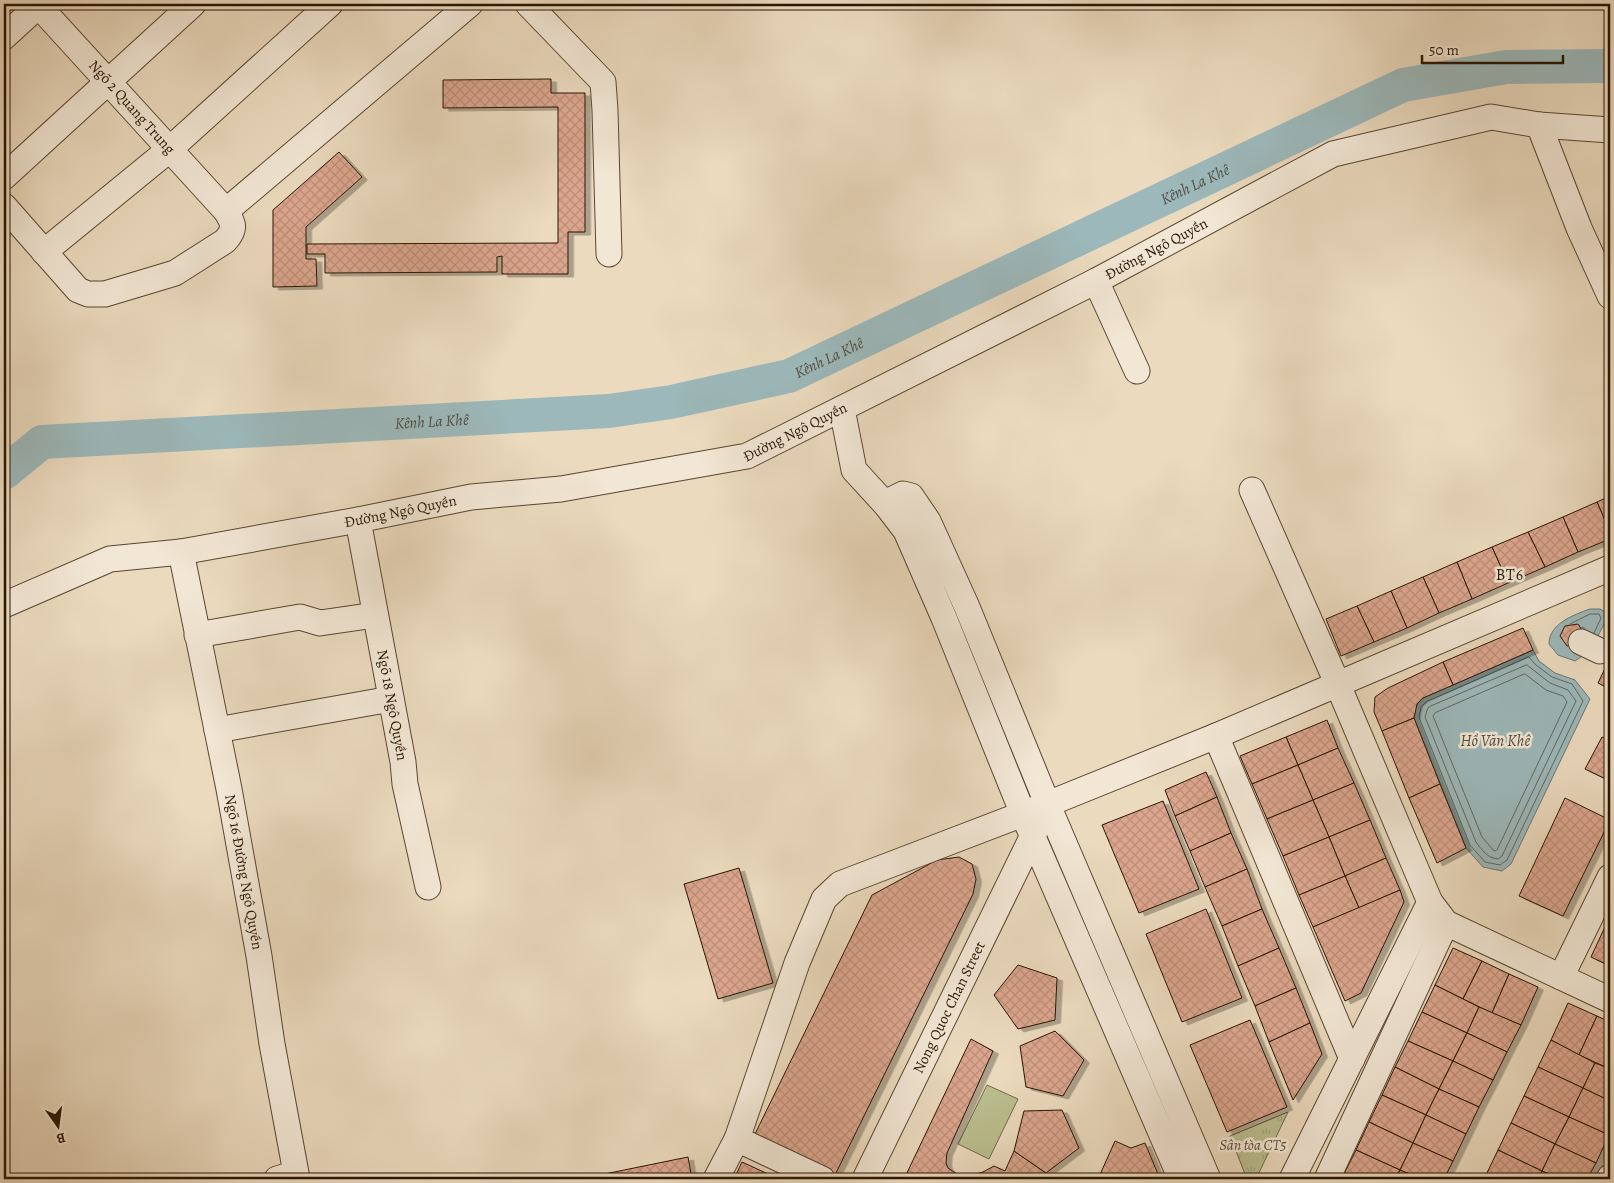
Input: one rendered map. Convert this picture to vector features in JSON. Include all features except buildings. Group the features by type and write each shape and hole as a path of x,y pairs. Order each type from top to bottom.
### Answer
{"street":[{"path":"4,37 39,4"},
{"name":"Ngõ 2 Quang Trung","path":"39,4 226,211"},
{"path":"4,177 193,4"},
{"path":"44,252 170,149 330,4"},
{"path":"7,217 44,252 78,290 88,294 105,294 175,272 229,237 233,226 226,211 470,4"},
{"path":"528,4 602,82 605,110 609,254"},
{"name":"Đường Ngô Quyền","path":"4,605 110,559 181,552 358,520 471,497 561,489 747,456 1096,281 1333,154 1491,116 1538,125 1610,130"},
{"path":"1538,125 1579,228 1610,296"},
{"path":"1096,281 1137,371"},
{"path":"842,409 854,470 887,506 906,531 944,618 1022,814 1181,1179"},
{"path":"1252,490 1338,685 1430,902 1446,923 1610,1000"},
{"path":"887,506 891,500 903,494 911,496 928,521 967,607 1047,803 1208,1179"},
{"name":"Ngõ 18 Ngô Quyền","path":"358,520 405,784 428,888"},
{"name":"Ngõ 16 Đường Ngô Quyền","path":"181,552 217,730 259,956 272,1044 296,1173 277,1179"},
{"path":"716,1179 737,1139 797,963 824,899 840,884 1022,814 1216,736 1610,568"},
{"path":"197,635 300,617 320,623 375,615"},
{"path":"217,730 391,699"},
{"path":"1216,736 1352,1059"},
{"name":"Nong Quoc Chan Street","path":"865,1179 1033,836 1047,803"},
{"path":"1561,977 1610,877"},
{"path":"1292,1179 1430,902"},
{"path":"1327,1179 1446,923"},
{"path":"737,1139 822,1179"}],"green space":[{"path":"987,1085 1018,1099 989,1159 958,1144"},
{"name":"Sân tòa CT5","path":"1288,1112 1256,1179 1247,1179 1230,1136"}],"water":[{"path":"1590,609 1600,609 1609,614 1591,650 1575,661 1558,655 1549,644 1553,631 1563,621"},
{"name":"Hồ Văn Khê","path":"1533,650 1539,661 1555,673 1575,680 1590,699 1511,864 1502,871 1483,867 1466,848 1414,718 1417,704 1423,698"}],"waterway":[{"name":"Kênh La Khê","path":"4,473 42,442 609,411 671,402 789,376 1403,85 1506,67 1610,66"}],"district":[{"name":"BT6","path":"1510,574"}]}
